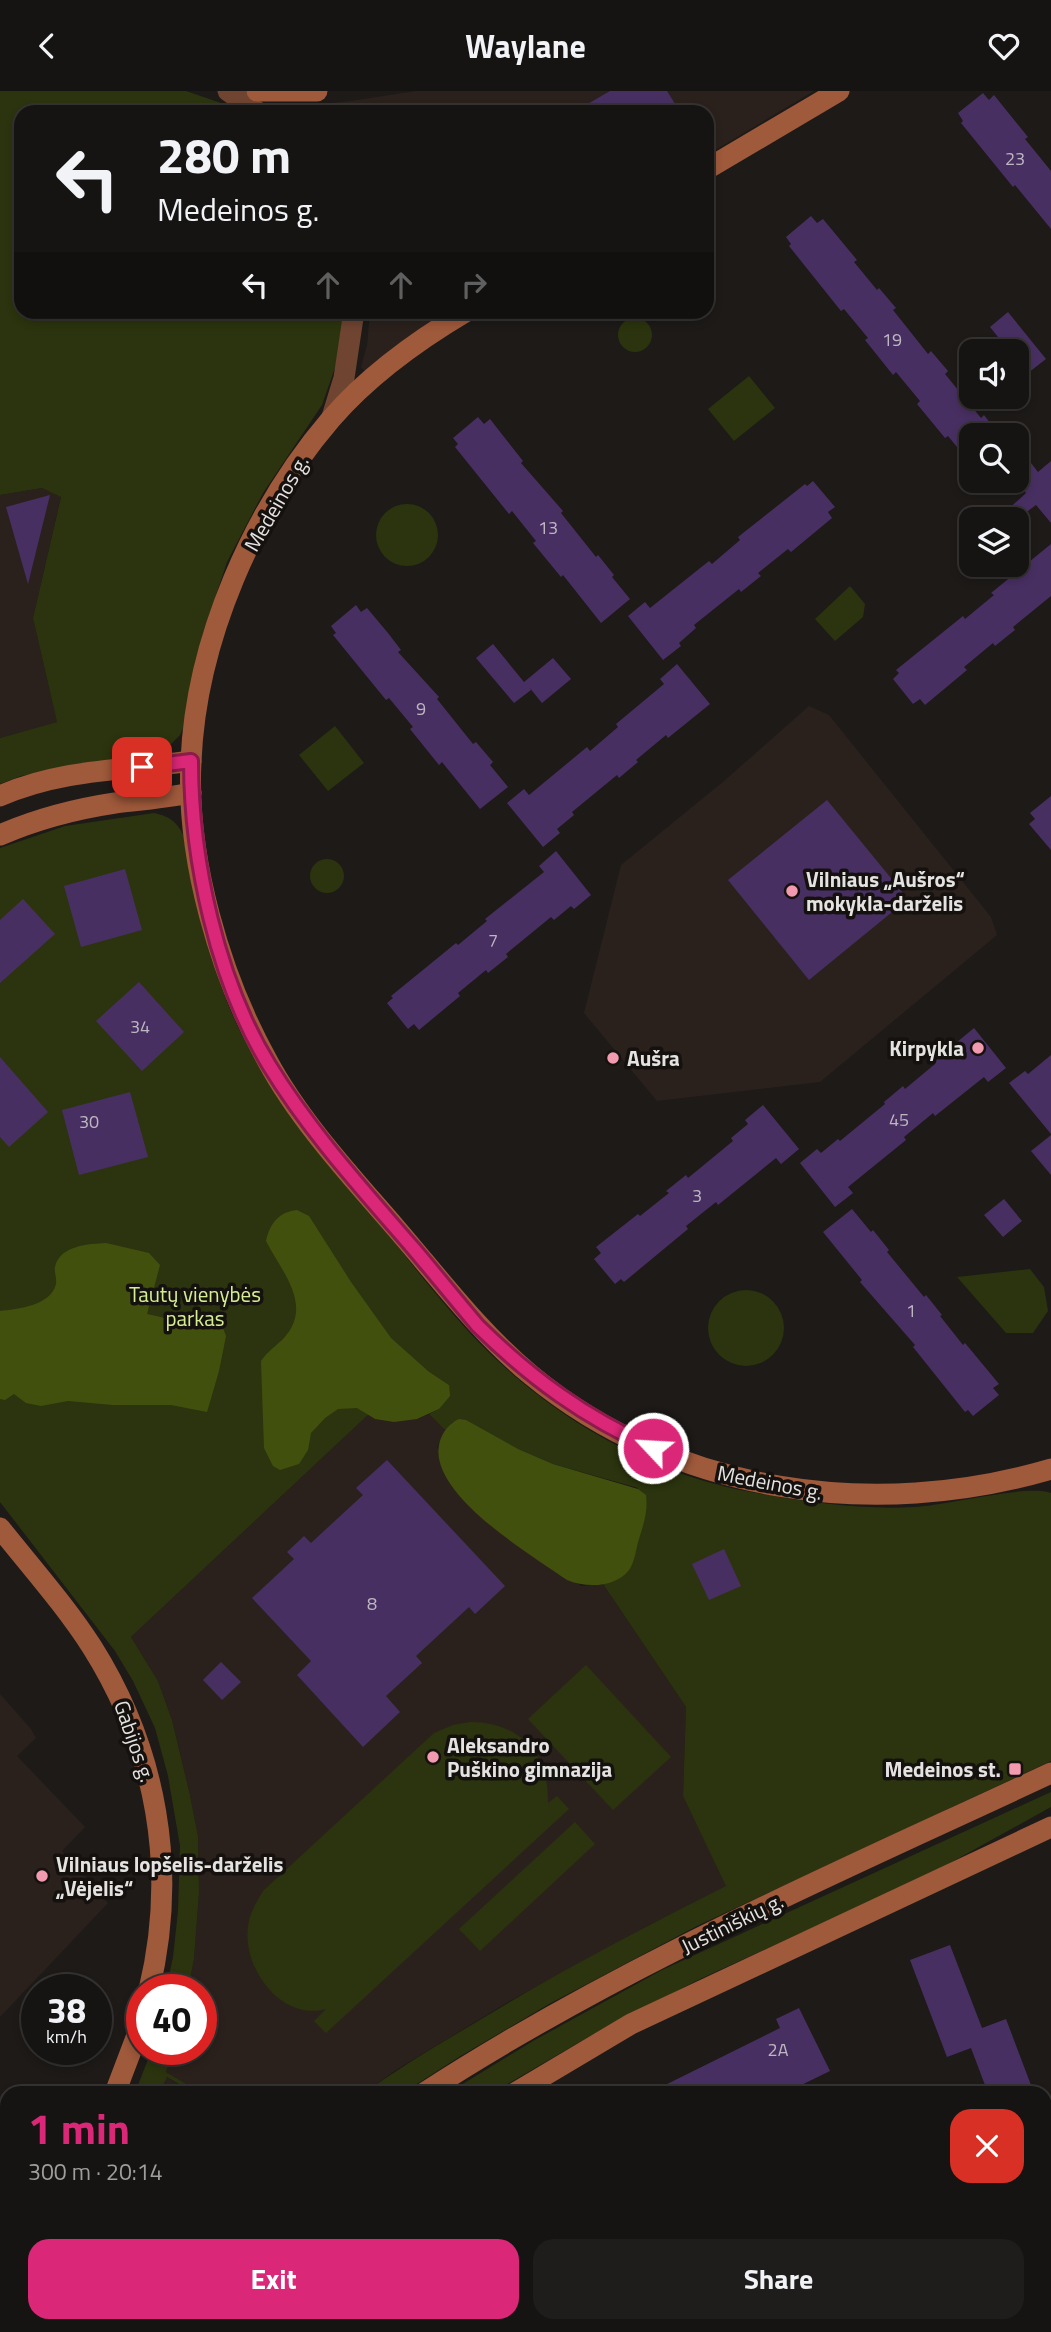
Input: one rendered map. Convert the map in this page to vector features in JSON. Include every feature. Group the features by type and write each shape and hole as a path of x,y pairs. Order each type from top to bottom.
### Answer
{"street":[{"path":"228,91 248,105"},
{"path":"257,91 317,91"},
{"path":"714,165 839,91"},
{"path":"332,417 344,378 353,319"},
{"name":"Medeinos g.","path":"453,319 389,365 332,417 277,494 256,530 223,606 212,640 193,733 191,761 191,793 203,886 214,932 233,986 268,1064 351,1176 478,1326 530,1375 594,1419 663,1453 714,1472 788,1489 861,1495 937,1492 980,1487 1051,1469"},
{"path":"0,796 52,779 191,761"},
{"path":"0,835 57,814 191,793"},
{"name":"Gabijos g.","path":"0,1528 91,1645 116,1687 133,1725 149,1774 160,1830 159,1932 152,1974"},
{"name":"Justiniškių g.","path":"435,2086 621,1977 1051,1773"},
{"path":"527,2086 631,2024 1051,1827"},
{"path":"118,2086 126,2064"}],"shaded area":[{"path":"416,91 814,91 714,151 714,105 309,105"},
{"path":"369,319 437,319 366,372 361,367 367,345"},
{"path":"42,488 61,496 33,618 57,722 0,738 0,495"},
{"name":"Vilniaus „Aušros“ mokykla-darželis","path":"809,706 829,715 991,917 997,935 820,1082 657,1101 584,1013 621,865 724,781"},
{"name":"Aleksandro Puškino gimnazija","path":"429,1414 445,1430 437,1448 581,1586 603,1584 686,1707 683,1796 727,1886 508,2002 374,2086 190,2086 166,2072 168,2065 217,2065 217,1974 191,1974 199,1893 198,1836 172,1720 158,1681 131,1637 368,1415 375,1419 417,1419"},
{"name":"Vilniaus lopšelis-darželis „Vėjelis“","path":"0,1694 36,1738 17,1756 85,1827 62,1851 108,1903 41,1974 21,1974 21,1995 0,2017"},
{"path":"166,2077 182,2086 162,2086"}],"green space":[{"path":"0,91 186,91 225,105 14,105 14,319 345,319 337,362 322,405 263,493 227,562 203,634 186,722 180,735 171,744 147,755 21,776 0,784 0,738 57,722 33,618 61,497 42,488 0,495"},
{"path":"629,319 641,319 651,329 651,341 641,351 629,351 619,341 619,329"},
{"path":"749,376 775,408 734,441 708,409"},
{"path":"401,504 413,504 429,513 436,523 436,547 429,557 413,566 401,566 390,561 381,552 376,541 376,529 381,518 390,509"},
{"path":"850,586 865,604 863,617 835,641 815,619"},
{"path":"335,726 364,763 328,791 299,755"},
{"name":"Tautų vienybės parkas","path":"154,813 174,822 186,840 211,952 225,995 246,1042 276,1092 310,1138 469,1332 530,1389 599,1436 675,1471 715,1484 834,1505 893,1508 927,1506 1023,1491 1051,1493 1051,1761 697,1926 549,2004 414,2086 374,2086 535,1987 726,1886 683,1796 686,1707 603,1584 621,1577 638,1488 553,1464 453,1422 445,1430 429,1414 439,1409 449,1385 425,1369 368,1415 131,1637 158,1681 172,1720 198,1836 199,1893 191,1974 169,1974 178,1911 180,1846 168,1776 155,1728 133,1681 115,1651 0,1502 0,848 65,826"},
{"path":"327,859 339,864 344,876 339,888 327,893 315,888 310,876 315,864"},
{"path":"297,1210 309,1216 391,1338 428,1371 449,1385 450,1396 439,1409 417,1419 394,1422 375,1419 357,1408 338,1409 311,1433 308,1450 299,1464 280,1470 273,1466 264,1448 261,1361 284,1338 296,1313 292,1288 266,1241 270,1229 280,1216"},
{"path":"106,1243 149,1253 160,1265 147,1314 183,1322 217,1313 226,1336 207,1412 171,1405 113,1405 68,1401 41,1406 26,1403 14,1394 5,1400 0,1399 0,1311 41,1302 53,1291 56,1284 55,1269 63,1254 76,1247"},
{"path":"1030,1269 1044,1287 1048,1311 1033,1333 1006,1333 957,1277"},
{"path":"746,1290 760,1293 773,1301 781,1314 784,1328 781,1342 773,1355 760,1363 746,1366 732,1363 719,1355 711,1342 708,1328 711,1314 719,1301 732,1293"},
{"path":"459,1419 466,1420 518,1449 553,1464 638,1489 646,1495 644,1522 629,1570 616,1580 600,1585 567,1580 483,1519 462,1499 447,1479 439,1458 441,1438 450,1424"},
{"path":"586,1665 671,1757 613,1810 528,1719"},
{"path":"470,1722 488,1723 503,1728 528,1744 543,1770 548,1803 557,1796 569,1809 326,2033 314,2021 326,2009 309,2011 293,2007 278,1998 266,1986 257,1971 250,1954 248,1937 253,1909 263,1891 434,1733"},
{"path":"1051,1792 1051,1807 932,1873 700,1979 590,2036 504,2086 459,2086 533,2041 662,1970"},
{"path":"575,1822 595,1844 480,1951 459,1929"},
{"path":"146,2065 168,2065 166,2072 190,2086 182,2086 167,2077 162,2086 138,2086"}],"building":[{"path":"610,91 667,91 676,105 586,105"},
{"path":"983,93 989,100 994,95 1051,171 1051,229 961,123 963,121 958,113"},
{"path":"811,216 817,223 823,219 857,260 854,262 896,308 893,310 928,354 931,351 948,371 945,374 959,391 959,409 974,409 981,418 984,415 990,423 959,423 959,449 948,436 945,438 917,404 920,401 896,372 893,375 865,340 868,338 844,309 841,311 789,246 791,244 786,237"},
{"path":"1008,312 1046,359 1029,372 1029,339 1000,339 990,327"},
{"path":"478,417 484,424 490,419 523,461 521,463 563,511 561,513 596,557 598,555 630,599 601,623 563,575 561,577 533,543 536,541 512,511 509,514 455,447 458,444 453,438"},
{"path":"1051,461 1051,523 1036,505 1029,510 1029,507 1011,507 1029,493 1029,465 1031,463 1038,472"},
{"path":"813,481 835,507 828,512 832,518 791,552 788,549 758,573 761,576 741,592 739,589 694,625 696,628 679,643 681,646 663,660 628,616 645,602 650,608 709,561 712,564 740,540 738,537 805,484 807,486"},
{"path":"50,495 28,584 6,507"},
{"path":"1051,544 1051,596 1013,627 1015,630 995,646 993,643 964,667 967,670 925,705 920,699 913,704 893,679 899,673 896,670 963,616 965,619 1011,577 1029,577 1029,562"},
{"path":"356,605 361,612 367,608 401,650 398,652 439,697 437,699 473,744 476,742 493,762 490,765 508,787 480,809 442,762 439,765 410,729 413,727 389,698 386,700 333,635 336,633 331,626"},
{"path":"493,644 524,682 553,658 571,679 542,703 529,687 531,690 514,703 476,658"},
{"path":"677,664 710,704 668,738 666,735 619,778 617,775 572,812 574,815 557,829 560,833 543,847 507,803 524,789 529,795 587,747 590,751 618,727 616,724 664,684 660,679"},
{"path":"1051,796 1051,850 1029,824 1035,819 1030,813"},
{"path":"827,800 908,899 809,980 728,880"},
{"path":"556,851 591,895 554,920 551,917 506,954 508,957 488,973 486,970 458,993 460,996 419,1030 414,1024 408,1029 387,1003 393,998 391,996 456,943 458,945 487,921 485,919 544,872 539,866"},
{"path":"125,869 142,930 81,947 64,886"},
{"path":"23,899 55,934 0,983 0,920"},
{"path":"139,982 184,1032 142,1071 96,1021"},
{"path":"974,1028 1006,1068 988,1082 984,1077 935,1116 933,1113 904,1137 906,1140 848,1187 853,1193 835,1207 800,1163 817,1149 821,1153 838,1139 840,1141 903,1086 905,1089 935,1064 933,1062"},
{"path":"1051,1055 1051,1134 1009,1083 1025,1071 1028,1074"},
{"path":"0,1057 48,1112 9,1147 0,1137"},
{"path":"130,1092 148,1157 79,1175 62,1110"},
{"path":"763,1105 799,1149 781,1164 776,1158 718,1205 716,1202 624,1282 621,1279 615,1284 594,1259 601,1253 596,1247 638,1214 640,1216 669,1193 666,1191 686,1175 688,1178 733,1141 731,1138 748,1124 745,1120"},
{"path":"1051,1135 1051,1175 1031,1151"},
{"path":"1004,1199 1022,1221 1003,1237 984,1215"},
{"path":"852,1209 871,1232 873,1230 889,1250 887,1252 924,1297 926,1295 963,1345 965,1343 999,1384 993,1388 999,1395 973,1416 968,1410 965,1412 913,1347 915,1345 860,1282 862,1280 823,1232"},
{"name":"Aleksandro Puškino gimnazija","path":"387,1460 505,1586 475,1614 469,1607 416,1656 422,1663 386,1696 400,1712 363,1747 297,1675 311,1661 252,1598 294,1559 287,1552 304,1536 311,1543 363,1495 356,1488"},
{"path":"724,1549 741,1586 709,1600 692,1564"},
{"path":"221,1662 241,1682 222,1700 203,1680"},
{"path":"950,1945 982,2028 1006,2019 1031,2086 985,2086 971,2048 947,2057 910,1960"},
{"path":"799,2008 830,2071 799,2086 663,2086 780,2028 776,2019"}],"place":[{"name":"Vilniaus „Aušros“ mokykla-darželis","path":"792,891"},
{"name":"Kirpykla","path":"978,1048"},
{"name":"Aušra","path":"613,1058"},
{"name":"Aleksandro Puškino gimnazija","path":"433,1757"},
{"name":"Medeinos st.","path":"1015,1769"},
{"name":"Vilniaus lopšelis-darželis „Vėjelis“","path":"42,1876"}],"route":[{"path":"142,767 191,761 195,835 214,932 228,975 268,1064 299,1109 351,1176 478,1326 530,1375 559,1397 594,1419 653,1448"}]}
